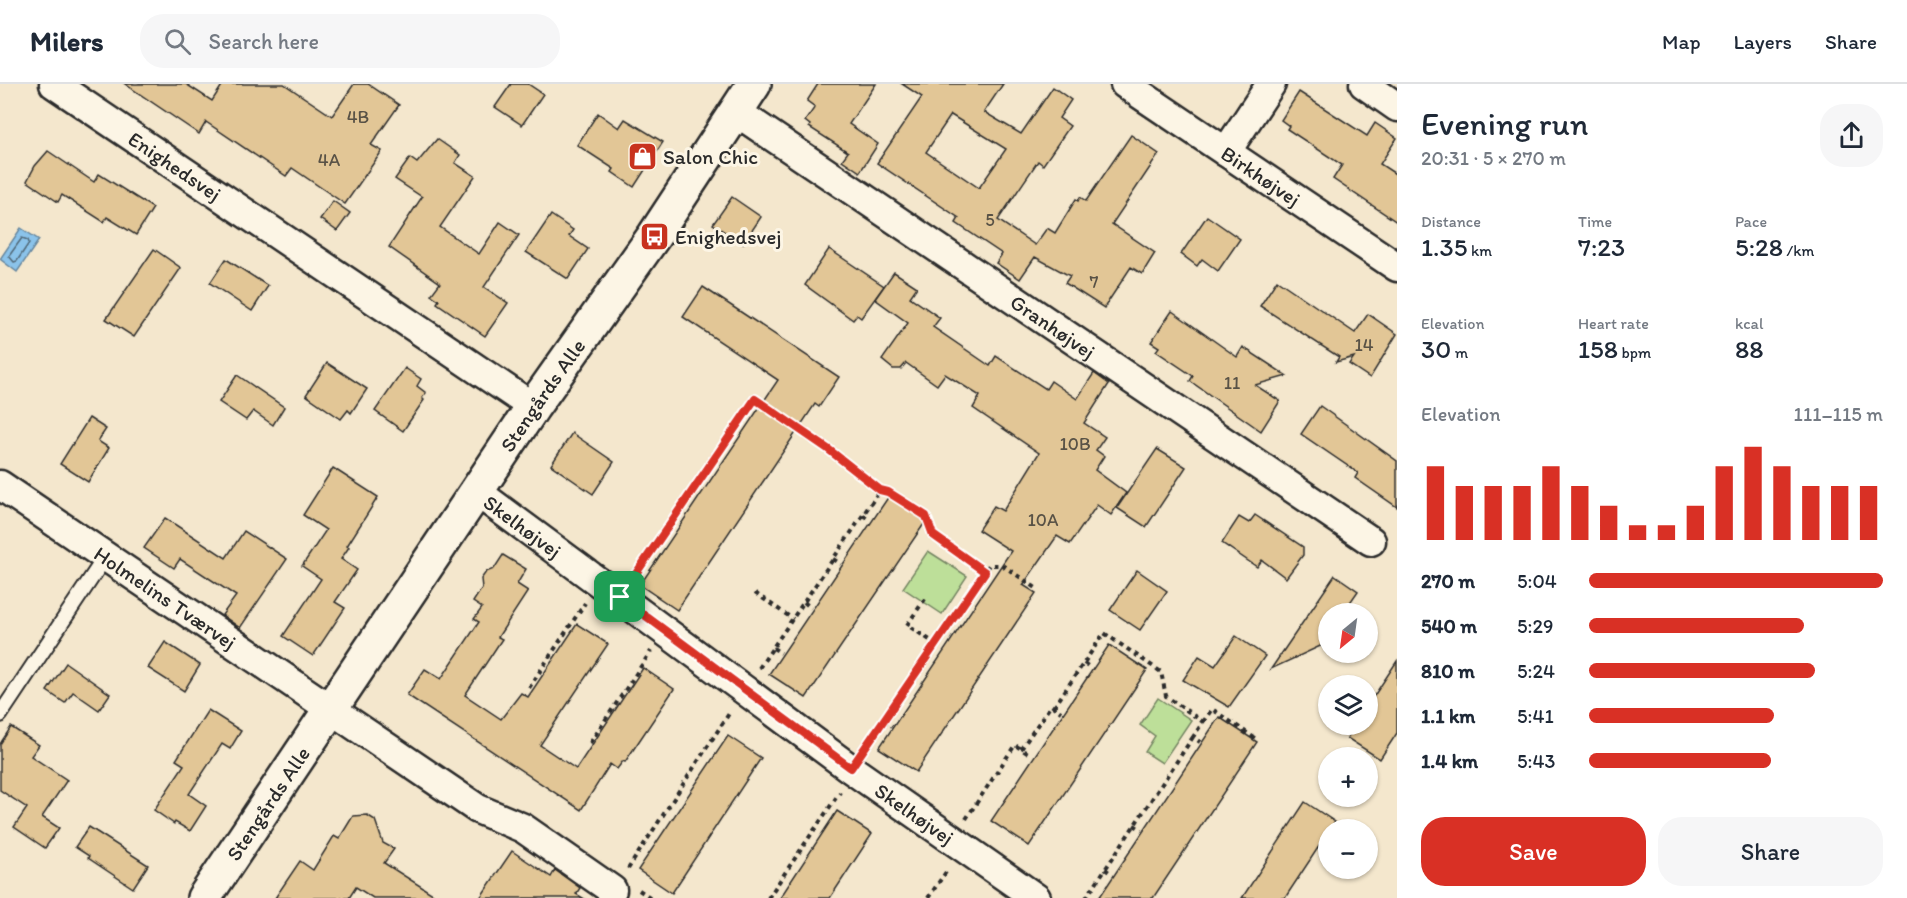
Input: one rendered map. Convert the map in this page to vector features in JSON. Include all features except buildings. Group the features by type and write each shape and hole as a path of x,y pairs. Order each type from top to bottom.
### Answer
{"street":[{"name":"Enighedsvej","path":"54,84 533,407"},
{"name":"Stengårds Alle","path":"204,898 533,407 654,236 754,84"},
{"name":"Birkhøjvej","path":"1125,84 1397,267"},
{"path":"1226,152 1271,84"},
{"path":"1364,84 1397,106"},
{"name":"Granhøjvej","path":"735,111 1371,541"},
{"name":"Holmelins Tværvej","path":"0,485 332,708"},
{"name":"Skelhøjvej","path":"477,492 853,769 1036,898"},
{"path":"332,708 478,809 523,828 622,884"}],"lane":[{"path":"0,715 106,556"}],"path":[{"path":"529,688 610,590 646,559 755,399 828,449 880,490 888,492 926,516 933,535 985,572"},
{"path":"736,427 741,431"},
{"path":"707,470 713,474"},
{"path":"651,898 622,884 745,690 880,490"},
{"path":"676,514 683,519"},
{"path":"863,515 870,520"},
{"path":"646,559 652,564"},
{"path":"833,559 841,564"},
{"path":"768,898 989,565 1002,565 1039,590"},
{"path":"973,589 980,594"},
{"path":"755,593 793,618"},
{"path":"925,598 908,625 936,644"},
{"path":"804,602 812,608"},
{"path":"590,743 664,630"},
{"path":"943,633 951,638"},
{"path":"1054,707 1104,633 1161,672 1166,696 1203,722"},
{"path":"773,648 781,653"},
{"path":"1084,663 1089,667"},
{"path":"914,677 922,682"},
{"path":"1021,749 1051,705 1061,712"},
{"path":"1086,898 1212,709 1256,739"},
{"path":"884,720 892,726"},
{"path":"1193,737 1200,742"},
{"path":"928,898 1015,745 1030,755"},
{"path":"1164,781 1171,786"},
{"path":"1134,825 1142,830"},
{"path":"1105,869 1112,874"}],"green space":[{"path":"928,551 967,576 942,614 903,588"},
{"path":"1158,698 1191,720 1162,763 1145,752 1155,736 1140,725"}],"water":[{"path":"21,228 39,240 17,272 0,259"}],"place":[{"name":"Salon Chic","path":"642,156"},
{"name":"Enighedsvej","path":"654,236"}],"route":[{"path":"755,399 828,449 880,490 888,492 926,516 933,535 985,572 851,768 620,597 755,399"}]}
